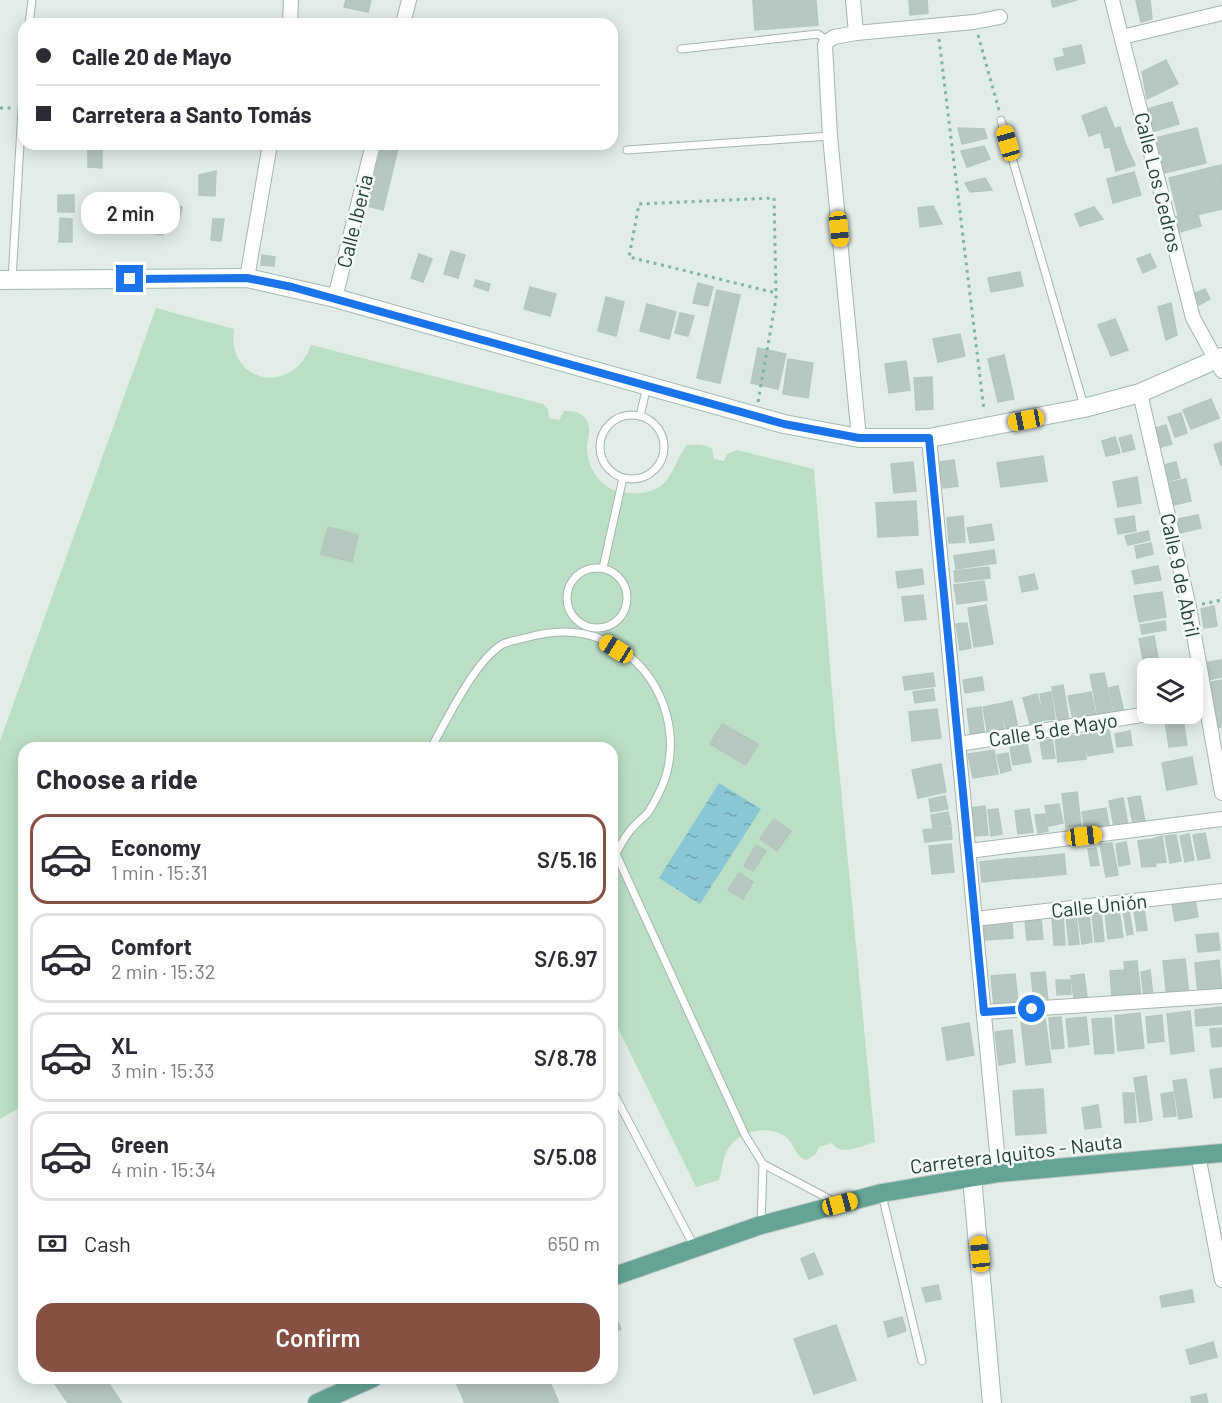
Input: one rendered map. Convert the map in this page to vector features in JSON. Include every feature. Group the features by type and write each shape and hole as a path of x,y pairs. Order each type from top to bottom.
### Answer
{"main road":[{"name":"Carretera Iquitos - Nauta","path":"618,1275 761,1226 882,1192 999,1173 1222,1153"},
{"path":"317,1403 360,1384"}],"street":[{"path":"290,18 291,0"},
{"path":"404,18 409,0"},
{"path":"854,0 856,33"},
{"name":"Calle Los Cedros","path":"1112,0 1193,318 1220,363"},
{"path":"1122,37 1222,13"},
{"path":"859,438 830,136 825,50 828,41 834,37 856,33 974,22 1000,17"},
{"path":"247,278 269,150"},
{"name":"Calle Iberia","path":"335,298 372,150"},
{"path":"6,280 247,278 335,298 784,424 859,438 929,438 1084,408 1140,393 1220,363"},
{"name":"Calle 9 de Abril","path":"1140,393 1189,607 1194,658"},
{"path":"929,438 999,1173"},
{"name":"Calle 5 de Mayo","path":"958,744 1137,716"},
{"name":"Calle 9 de Abril","path":"1203,720 1222,793"},
{"path":"969,851 1222,819"},
{"name":"Calle Unión","path":"975,919 1222,891"},
{"path":"984,1012 1222,996"},
{"path":"1198,1155 1222,1280"},
{"path":"972,1177 992,1403"}],"lane":[{"path":"30,18 32,0"},
{"path":"681,49 818,34 828,41"},
{"path":"1001,120 1084,408"},
{"path":"627,150 830,136"},
{"path":"6,280 18,150"},
{"path":"640,416 647,386"},
{"path":"632,415 640,416 648,419 660,431 664,447 663,456 660,463 648,475 632,479 623,478 615,475 604,463 600,455 600,438 616,419 632,415"},
{"path":"603,568 623,478"},
{"path":"603,568 622,581 626,604 619,618 613,622 598,627 589,626 576,620 572,614 567,591 574,578 580,573 588,569 603,568"},
{"path":"587,636 589,626"},
{"path":"434,742 463,691 483,662 503,644 545,632 574,632 601,639 632,658 652,680 665,709 672,741 665,779 648,813 635,825 618,851"},
{"path":"618,858 745,1135 763,1164 840,1204"},
{"path":"618,1101 695,1248"},
{"path":"761,1226 763,1164"},
{"path":"882,1192 922,1361"}],"path":[{"path":"974,22 1001,120"},
{"path":"937,26 986,427"},
{"path":"755,416 776,293 774,198 639,204 629,257 776,293"},
{"path":"1189,607 1222,600"}],"green space":[{"path":"156,308 234,329 234,347 240,362 250,372 263,377 277,377 290,372 302,361 311,345 543,404 548,409 549,418 559,420 564,411 573,411 583,416 589,426 587,449 594,473 605,485 619,492 643,493 659,487 668,478 687,445 712,448 714,459 724,461 727,454 737,450 814,469 835,727 875,1142 846,1150 832,1143 819,1147 816,1154 807,1160 797,1154 786,1137 770,1131 752,1132 736,1140 730,1146 719,1180 696,1187 618,1028 618,742 18,742 18,1108 0,1119 0,741"}],"water":[{"path":"719,783 761,809 700,904 659,878"}],"building":[{"path":"346,0 371,0 368,12 344,7"},
{"path":"753,0 816,0 818,25 755,30"},
{"path":"909,0 927,0 928,13 910,15"},
{"path":"1051,0 1077,0 1053,7"},
{"path":"1136,0 1150,0 1152,19 1141,22"},
{"path":"1081,45 1085,63 1057,70 1054,59 1065,56 1063,49"},
{"path":"1166,60 1178,84 1147,99 1142,72"},
{"path":"1172,102 1179,124 1151,132 1144,110"},
{"path":"1106,107 1114,127 1089,136 1082,116"},
{"path":"1120,127 1125,143 1105,148 1101,133"},
{"path":"958,128 984,129 987,138 962,144"},
{"path":"1197,128 1206,163 1164,173 1155,138"},
{"path":"1125,143 1135,165 1116,171 1110,147"},
{"path":"984,146 990,159 967,167 961,151"},
{"path":"88,150 102,150 102,168 88,167"},
{"path":"381,150 398,150 383,210 367,206"},
{"path":"1221,165 1222,209 1179,219 1169,178"},
{"path":"216,171 215,196 199,195 199,175"},
{"path":"1134,172 1141,195 1113,203 1107,179"},
{"path":"985,178 992,190 970,192 965,183"},
{"path":"58,195 74,195 74,212 58,212"},
{"path":"167,204 182,207 179,221 164,219"},
{"path":"933,206 942,224 920,227 918,208"},
{"path":"1094,207 1103,219 1080,226 1075,214"},
{"path":"1197,211 1201,226 1176,233 1172,218"},
{"path":"60,218 72,219 72,242 59,242"},
{"path":"213,219 224,219 221,241 211,240"},
{"path":"151,221 164,222 163,235 150,233"},
{"path":"451,251 465,255 458,278 444,274"},
{"path":"419,254 432,259 423,282 411,278"},
{"path":"1150,254 1156,267 1143,273 1137,259"},
{"path":"262,255 275,257 274,266 261,265"},
{"path":"1020,272 1023,286 991,292 988,278"},
{"path":"476,280 490,284 488,291 474,286"},
{"path":"698,283 713,287 708,306 693,303"},
{"path":"530,287 556,294 550,316 524,309"},
{"path":"1205,289 1210,299 1199,305 1193,294"},
{"path":"717,290 740,295 720,383 697,378"},
{"path":"606,297 624,302 616,336 598,331"},
{"path":"1171,303 1177,335 1166,340 1158,307"},
{"path":"647,304 676,312 669,339 640,331"},
{"path":"680,313 694,316 688,336 675,333"},
{"path":"1115,319 1128,350 1111,356 1098,325"},
{"path":"960,334 965,356 938,362 933,339"},
{"path":"758,348 786,354 778,389 751,383"},
{"path":"1004,355 1014,399 998,402 988,359"},
{"path":"788,359 813,363 808,398 783,394"},
{"path":"906,361 910,390 889,393 885,364"},
{"path":"932,377 933,409 916,410 914,378"},
{"path":"1211,399 1219,418 1191,429 1183,410"},
{"path":"1181,413 1187,433 1175,437 1168,417"},
{"path":"1166,425 1172,444 1157,448 1152,429"},
{"path":"1131,435 1135,449 1123,452 1119,438"},
{"path":"1115,437 1120,453 1106,456 1102,441"},
{"path":"1222,442 1222,465 1221,465 1214,445"},
{"path":"1043,456 1047,481 1001,487 997,463"},
{"path":"954,460 958,486 943,488 939,462"},
{"path":"913,462 916,491 894,493 891,464"},
{"path":"1176,462 1180,478 1161,483 1157,467"},
{"path":"1137,477 1141,503 1118,507 1113,482"},
{"path":"1186,479 1191,501 1165,507 1160,485"},
{"path":"916,501 918,535 878,537 876,503"},
{"path":"1198,515 1201,528 1171,535 1168,521"},
{"path":"963,516 965,542 949,543 947,518"},
{"path":"1134,516 1136,531 1118,534 1115,519"},
{"path":"991,524 994,540 970,543 967,528"},
{"path":"328,527 358,535 352,562 321,554"},
{"path":"1148,531 1150,540 1128,545 1125,536"},
{"path":"1151,543 1153,554 1137,558 1135,546"},
{"path":"994,550 996,563 956,569 954,556"},
{"path":"1158,566 1161,580 1135,584 1132,571"},
{"path":"989,567 990,578 955,582 954,571"},
{"path":"922,569 924,584 898,588 896,572"},
{"path":"1034,574 1038,589 1022,592 1019,577"},
{"path":"984,581 987,600 957,604 954,585"},
{"path":"1162,592 1166,617 1139,622 1134,596"},
{"path":"923,595 926,619 905,621 902,597"},
{"path":"986,605 993,644 974,647 968,608"},
{"path":"1214,606 1217,626 1204,628 1201,609"},
{"path":"1165,621 1166,630 1142,634 1140,625"},
{"path":"967,623 971,648 960,650 956,624"},
{"path":"1154,636 1158,658 1143,658 1139,639"},
{"path":"1221,660 1222,677 1203,681 1203,663"},
{"path":"933,673 935,686 905,690 903,677"},
{"path":"1104,673 1113,714 1098,716 1090,675"},
{"path":"982,677 984,690 965,693 963,680"},
{"path":"1222,680 1222,727 1204,730 1203,684"},
{"path":"1063,685 1069,721 1058,723 1052,687"},
{"path":"1118,686 1124,713 1115,715 1109,688"},
{"path":"933,689 935,700 915,703 913,692"},
{"path":"1051,692 1055,719 1044,720 1040,694"},
{"path":"1091,692 1096,716 1073,720 1068,696"},
{"path":"1037,694 1044,720 1030,724 1023,698"},
{"path":"1012,701 1018,728 1006,730 1000,704"},
{"path":"999,704 1004,732 988,735 983,707"},
{"path":"981,707 985,738 971,740 967,709"},
{"path":"937,709 941,738 912,741 909,712"},
{"path":"722,724 758,744 746,765 710,744"},
{"path":"1165,724 1184,724 1187,745 1169,747"},
{"path":"1109,730 1113,752 1088,756 1083,735"},
{"path":"1130,731 1132,745 1117,747 1115,734"},
{"path":"1083,735 1086,759 1058,762 1055,737"},
{"path":"1052,739 1055,758 1043,759 1040,741"},
{"path":"1027,744 1031,762 1013,765 1010,747"},
{"path":"994,750 998,774 973,778 968,754"},
{"path":"1008,753 1011,770 1001,773 997,755"},
{"path":"1192,757 1197,784 1167,790 1162,763"},
{"path":"941,764 946,792 918,798 912,770"},
{"path":"1077,792 1081,825 1066,827 1062,794"},
{"path":"945,796 948,809 931,812 929,799"},
{"path":"1140,796 1145,822 1133,824 1128,798"},
{"path":"1123,798 1128,825 1114,827 1109,801"},
{"path":"1059,804 1063,823 1049,826 1045,806"},
{"path":"985,806 988,835 975,836 971,808"},
{"path":"1106,808 1109,826 1085,830 1082,812"},
{"path":"998,809 1002,834 991,836 988,810"},
{"path":"1029,809 1033,832 1018,834 1015,811"},
{"path":"948,812 951,825 933,828 931,815"},
{"path":"1045,814 1048,831 1038,833 1035,815"},
{"path":"774,819 791,831 777,851 760,839"},
{"path":"951,827 952,839 925,842 923,830"},
{"path":"1205,833 1210,858 1198,860 1193,835"},
{"path":"1189,834 1194,860 1185,862 1180,836"},
{"path":"1176,835 1181,861 1170,863 1165,836"},
{"path":"1162,836 1166,862 1157,863 1152,839"},
{"path":"1152,839 1156,866 1142,867 1138,841"},
{"path":"1126,842 1130,864 1119,866 1116,844"},
{"path":"1112,843 1118,875 1106,877 1100,844"},
{"path":"951,844 954,872 932,874 929,846"},
{"path":"756,845 766,851 753,871 744,866"},
{"path":"1096,848 1099,865 1091,866 1088,849"},
{"path":"1064,854 1066,874 1037,877 1035,857"},
{"path":"1035,857 1037,877 1009,879 1007,859"},
{"path":"1007,859 1009,879 982,882 980,862"},
{"path":"739,873 753,882 743,899 728,890"},
{"path":"1195,900 1198,917 1175,921 1172,904"},
{"path":"1144,909 1147,930 1137,931 1134,910"},
{"path":"1119,910 1123,937 1108,939 1105,912"},
{"path":"1123,910 1129,911 1133,934 1127,935"},
{"path":"1092,913 1101,913 1104,941 1095,942"},
{"path":"1089,914 1092,942 1082,944 1078,915"},
{"path":"1076,915 1079,944 1069,945 1066,916"},
{"path":"1063,916 1065,945 1054,945 1052,917"},
{"path":"1041,919 1043,939 1027,940 1025,920"},
{"path":"1012,923 1013,938 985,940 984,924"},
{"path":"1218,933 1220,950 1198,952 1196,935"},
{"path":"1185,959 1189,995 1167,997 1163,961"},
{"path":"1219,960 1222,992 1198,995 1195,963"},
{"path":"1137,961 1141,998 1128,999 1124,962"},
{"path":"1125,970 1127,996 1112,997 1110,971"},
{"path":"1150,970 1153,996 1144,997 1141,972"},
{"path":"1045,972 1048,1001 1034,1002 1031,973"},
{"path":"1015,974 1018,1003 994,1006 991,976"},
{"path":"1084,974 1087,997 1074,999 1071,976"},
{"path":"1056,980 1070,980 1071,994 1057,995"},
{"path":"1222,1007 1222,1024 1196,1026 1195,1010"},
{"path":"1190,1011 1194,1051 1171,1054 1167,1014"},
{"path":"1140,1013 1144,1048 1118,1051 1115,1016"},
{"path":"1162,1015 1164,1041 1148,1043 1146,1017"},
{"path":"1061,1017 1064,1048 1052,1049 1049,1018"},
{"path":"1086,1017 1089,1044 1069,1047 1066,1019"},
{"path":"1045,1018 1051,1062 1026,1065 1021,1021"},
{"path":"1111,1018 1114,1053 1095,1054 1092,1019"},
{"path":"969,1023 974,1055 947,1060 942,1028"},
{"path":"1222,1028 1222,1046 1212,1047 1210,1029"},
{"path":"1012,1030 1015,1062 999,1065 995,1032"},
{"path":"1222,1068 1222,1097 1214,1098 1210,1070"},
{"path":"1146,1076 1152,1120 1140,1122 1134,1078"},
{"path":"1186,1079 1192,1117 1179,1119 1173,1081"},
{"path":"1043,1089 1046,1133 1016,1135 1013,1091"},
{"path":"1173,1092 1176,1116 1164,1117 1161,1094"},
{"path":"1123,1093 1134,1093 1136,1122 1125,1123"},
{"path":"1098,1105 1101,1127 1085,1129 1082,1108"},
{"path":"814,1253 823,1274 809,1279 801,1259"},
{"path":"938,1285 941,1299 926,1302 922,1288"},
{"path":"1192,1290 1194,1302 1162,1307 1160,1296"},
{"path":"902,1317 906,1331 888,1337 884,1322"},
{"path":"836,1325 856,1380 814,1394 794,1339"},
{"path":"1213,1342 1217,1357 1190,1364 1186,1350"},
{"path":"55,1384 109,1384 122,1403 68,1403"},
{"path":"457,1384 551,1384 559,1403 465,1403"},
{"path":"1206,1394 1208,1403 1192,1403 1191,1397"}],"route":[{"path":"130,279 247,278 335,298 784,424 859,438 929,438 984,1012 1032,1009"}]}
